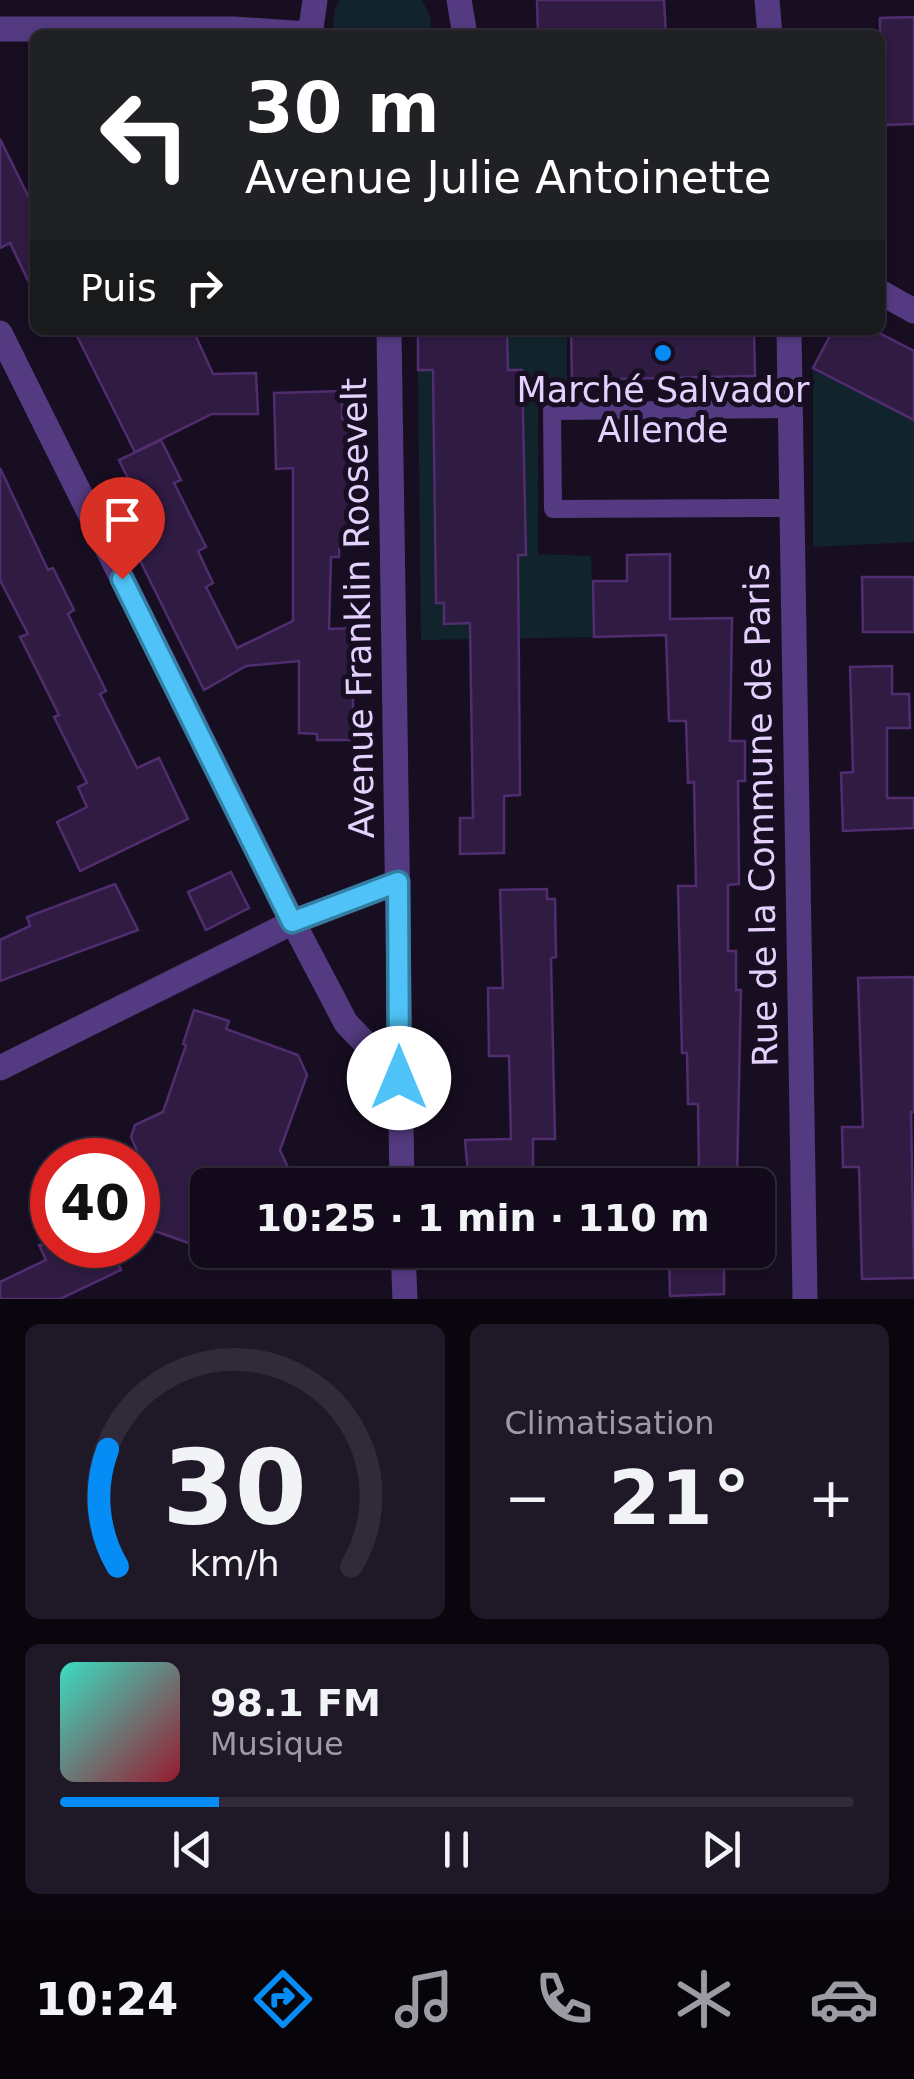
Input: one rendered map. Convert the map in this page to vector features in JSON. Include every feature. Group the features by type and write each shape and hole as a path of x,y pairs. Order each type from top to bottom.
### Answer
{"street":[{"path":"310,30 315,0"},
{"path":"459,0 464,30"},
{"path":"767,0 770,30"},
{"path":"0,29 249,30"},
{"path":"885,295 914,311"},
{"path":"0,333 292,922 346,1022 399,1078"},
{"name":"Avenue Franklin Roosevelt","path":"388,335 402,1168"},
{"name":"Rue de la Commune de Paris","path":"789,335 805,1299"},
{"path":"0,1068 292,922 398,882"},
{"path":"404,1268 404,1299"}],"lane":[{"path":"791,410 552,410 553,509 791,508"}],"shaded area":[{"path":"340,0 422,0 431,19 431,30 333,30"},
{"path":"507,335 567,335 567,392 538,393 538,554 591,556 593,637 421,640 418,370 433,370 436,602 444,603 444,623 520,622 516,555 526,554 523,402 508,370"},
{"path":"813,368 914,420 914,542 813,547"}],"building":[{"path":"537,0 664,0 666,30 538,30"},
{"path":"914,17 914,124 885,125 885,30 880,30 880,18"},
{"path":"0,139 30,200 30,285 10,243 0,248"},
{"path":"76,335 195,335 213,374 256,373 258,414 212,414 135,452"},
{"path":"418,335 507,335 508,370 522,370 526,555 518,555 520,795 504,796 504,853 460,854 460,818 473,818 470,623 444,624 444,603 436,603 433,370 418,370"},
{"name":"Marché Salvador Allende","path":"571,335 754,335 755,376 572,380"},
{"path":"830,335 883,335 914,351 914,420 813,368"},
{"path":"342,391 342,419 351,419 353,488 363,488 362,531 340,531 339,557 331,557 329,629 353,628 353,740 317,740 317,734 299,733 299,661 246,666 204,690 131,542 154,531 119,460 161,440 181,480 174,483 206,547 198,551 213,583 206,587 237,648 293,621 293,468 276,469 274,393"},
{"path":"0,468 48,570 53,568 74,610 68,614 106,691 100,694 137,768 159,758 188,819 80,871 57,822 87,807 78,787 87,783 20,637 28,634 0,580"},
{"path":"670,554 670,619 732,618 730,741 745,741 745,781 738,781 739,884 728,885 728,951 736,951 736,990 741,990 737,1168 699,1168 698,1104 688,1104 687,1053 682,1053 678,886 696,886 694,782 688,783 686,721 669,721 666,635 594,637 593,581 627,581 627,555"},
{"path":"862,577 914,577 914,632 863,632"},
{"path":"892,666 892,694 909,694 910,728 887,728 887,798 914,798 914,828 843,831 841,773 853,772 850,667"},
{"path":"231,872 249,908 206,930 188,892"},
{"path":"115,884 138,930 0,981 0,940 30,926 27,917"},
{"path":"547,889 547,899 555,899 556,957 551,958 555,1139 533,1139 533,1168 467,1168 465,1140 511,1139 509,1056 489,1056 488,988 503,988 500,890"},
{"path":"914,977 914,1278 862,1279 859,1167 843,1167 842,1127 863,1127 858,978"},
{"path":"194,1010 229,1021 226,1029 298,1055 307,1075 280,1150 288,1168 190,1168 190,1244 160,1233 160,1138 131,1137 135,1125 163,1112 186,1045 183,1044"},
{"path":"30,1268 121,1270 60,1299 0,1299 0,1282"},
{"path":"669,1268 724,1268 724,1294 670,1296"}],"place":[{"name":"Marché Salvador Allende","path":"663,353"}],"route":[{"path":"122,579 292,922 398,882 399,1078"}]}
